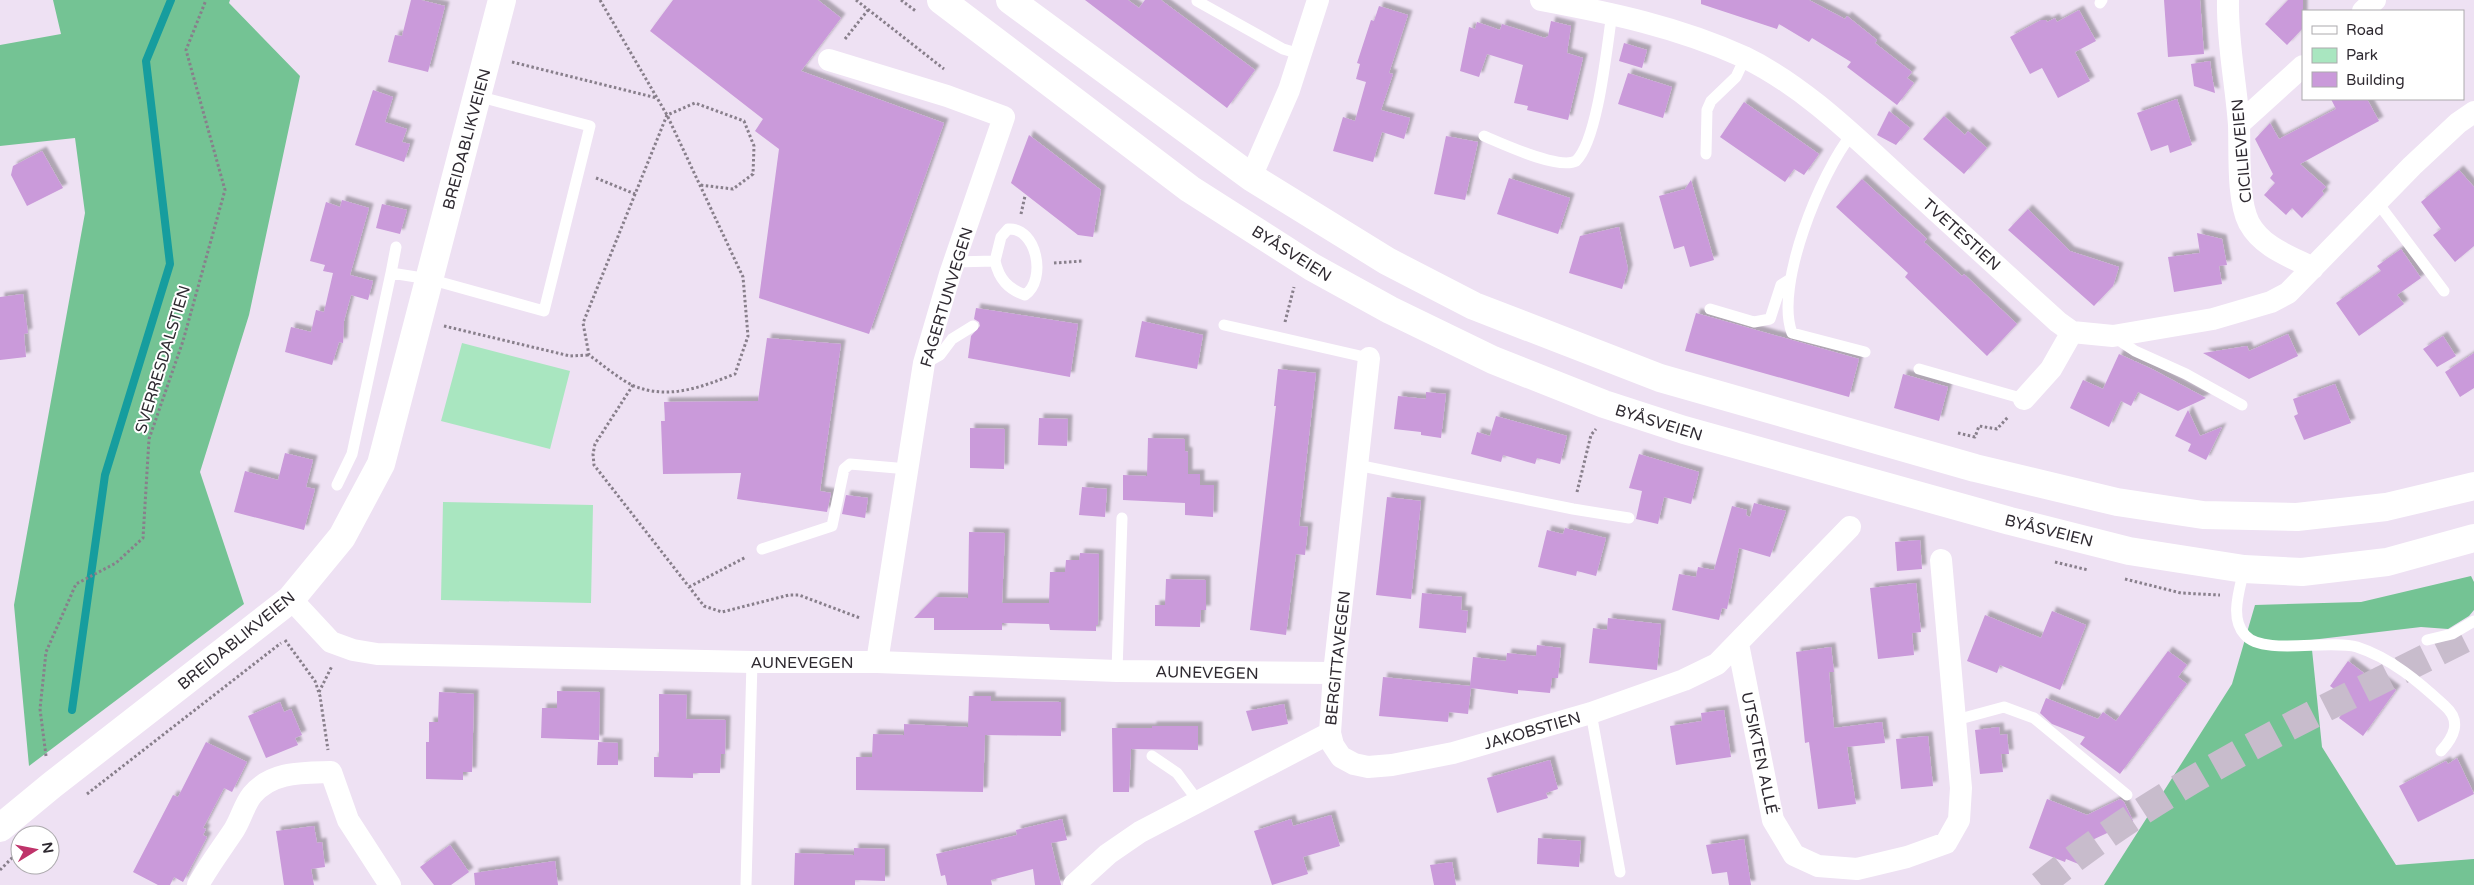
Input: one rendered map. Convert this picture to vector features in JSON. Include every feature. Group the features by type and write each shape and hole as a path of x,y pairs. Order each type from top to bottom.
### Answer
{"main road":[{"name":"BREIDABLIKVEIEN","path":"0,828 52,785 291,599 342,537 381,464 502,0"},
{"name":"BYÅSVEIEN","path":"941,0 1190,189 1312,268 1390,310 1493,360 1604,404 1684,430 2129,551 2244,569 2302,572 2387,562 2474,538"},
{"path":"1010,0 1251,177 1387,261 1474,306 1660,378 1975,468 2117,502 2203,515 2297,517 2386,507 2474,486"}],"street":[{"path":"1251,177 1289,90 1318,0"},
{"name":"TVETESTIEN","path":"1541,0 1612,13 1665,26 1745,58 1794,88 1852,134 2058,322 2072,332"},
{"name":"CICILIEVEIEN","path":"2228,0 2228,20 2238,124 2240,184 2248,222 2264,243 2313,268"},
{"path":"2364,10 2376,0"},
{"name":"FAGERTUNVEGEN","path":"829,60 947,96 1004,117 954,262 924,363 877,662"},
{"path":"2238,124 2302,67"},
{"path":"2024,399 2051,369 2072,332 2113,336 2213,320 2271,302 2288,293 2378,203 2412,166 2458,123 2474,112"},
{"name":"BERGITTAVEGEN","path":"1074,885 1108,854 1140,832 1330,732 1334,673 1369,358"},
{"path":"1738,644 1850,527"},
{"name":"UTSIKTEN ALLÉ","path":"1738,644 1773,820 1794,855 1818,866 1857,869 1908,857 1946,842 1959,820 1961,788 1940,560"},
{"name":"AUNEVEGEN","path":"291,599 331,642 353,650 377,654 752,662 877,662 1117,671 1334,673"},
{"name":"JAKOBSTIEN","path":"1330,732 1333,746 1342,757 1354,764 1368,767 1422,760 1453,753 1591,713 1684,680 1717,664 1738,644"},
{"path":"198,885 213,858 235,829 252,795 271,780 290,773 331,772 348,820 390,885"}],"lane":[{"path":"1198,1 1283,49 1300,54"},
{"path":"1484,136 1512,148 1563,163 1576,161 1587,146 1601,90 1612,13"},
{"path":"1706,154 1708,110 1711,100 1736,77 1745,58"},
{"path":"391,273 429,279 544,311 590,126 477,96"},
{"path":"1852,134 1839,150 1814,201 1789,280 1789,324 1792,333 1865,352"},
{"path":"2378,203 2444,291"},
{"path":"1016,228 1024,233 1035,252 1036,263 1035,282 1026,295 1016,291 1001,278 995,261 1001,237 1008,229 1016,228"},
{"path":"337,485 352,454 396,247"},
{"path":"954,262 995,261"},
{"path":"1710,309 1754,322 1770,319 1781,285 1789,280"},
{"name":"BERGITTAVEGEN","path":"1224,325 1369,358"},
{"path":"924,363 940,355 952,339 972,326"},
{"path":"2113,336 2135,351 2186,374 2242,405"},
{"path":"1919,369 2024,399"},
{"path":"762,549 832,526 844,469 850,464 908,469"},
{"path":"1357,465 1573,509 1630,518"},
{"path":"1117,671 1122,518"},
{"path":"2244,569 2238,596 2237,612 2238,626 2246,637 2264,645 2345,646 2354,647 2376,655 2420,683 2448,708 2455,722 2453,739 2440,751"},
{"path":"2428,640 2452,634 2474,621"},
{"path":"746,885 752,662"},
{"path":"1956,720 2004,707 2034,718 2127,795"},
{"path":"1591,713 1620,872"},
{"path":"1152,756 1177,773 1198,801"}],"path":[{"name":"SVERRESDALSTIEN","path":"52,785 44,748 40,709 46,652 76,584 116,563 142,538 149,439 183,341 224,190 186,50 206,0"},
{"path":"441,326 570,356 590,355 633,385 662,394 694,390 735,374 748,336 743,277 667,115 600,0"},
{"path":"856,0 950,74 947,96"},
{"path":"849,34 868,10"},
{"path":"509,62 657,98"},
{"path":"590,355 584,323 667,115 695,104 744,121 754,146 753,174 733,190 700,185"},
{"path":"590,176 635,194"},
{"path":"1036,263 1083,262"},
{"path":"1281,338 1294,286"},
{"path":"633,385 595,444 593,454 594,465 704,606 711,610 722,612 789,595 799,595 882,627"},
{"path":"1975,437 1979,426 1988,428"},
{"path":"1573,509 1591,435 1596,428"},
{"path":"689,587 762,549"},
{"path":"87,795 258,664 292,634"},
{"path":"285,640 316,681 320,696 331,772"},
{"path":"0,870 10,860"}],"green space":[{"path":"53,0 230,0 229,3 300,76 249,315 200,472 244,604 29,766 14,605 85,213 75,138 0,146 0,45 61,34"},
{"path":"462,343 570,371 550,449 441,421"},
{"path":"443,502 593,505 591,603 441,600"},
{"path":"2471,576 2474,582 2474,610 2469,616 2448,629 2421,627 2311,640 2322,747 2396,865 2474,859 2474,885 2104,885 2232,684 2255,605 2361,602"}],"building":[{"path":"411,0 421,0 445,6 428,72 388,62 395,35 402,36"},
{"path":"673,0 818,0 841,18 801,71 944,123 869,334 759,298 779,149 755,131 763,119 650,31"},
{"path":"1085,0 1128,0 1139,8 1145,0 1161,0 1255,70 1227,108"},
{"path":"1701,0 1809,0 1845,19 1847,16 1877,40 1875,43 1912,72 1907,78 1914,83 1897,105 1847,67 1851,62 1812,38 1809,42 1779,24 1777,29 1701,4"},
{"path":"2164,0 2200,0 2204,54 2168,57"},
{"path":"2288,0 2303,0 2302,29 2287,45 2265,24"},
{"path":"1379,6 1408,15 1389,73 1393,74 1381,110 1410,118 1404,139 1382,132 1373,162 1333,151 1343,117 1355,121 1366,82 1356,79 1360,64 1357,63 1371,20 1374,21"},
{"path":"2079,10 2096,41 2075,52 2090,81 2058,98 2042,68 2030,74 2010,37 2041,20 2046,20 2047,22 2055,18 2057,22"},
{"path":"1551,21 1571,26 1567,53 1583,58 1568,120 1527,110 1528,106 1514,103 1523,65 1487,54 1479,77 1460,71 1469,27 1475,29 1477,22 1500,30 1502,24 1545,38 1548,36"},
{"path":"1624,43 1647,50 1642,68 1619,61"},
{"path":"2210,61 2215,93 2194,86 2191,64"},
{"path":"1628,73 1672,87 1663,118 1618,104"},
{"path":"373,90 393,97 385,122 407,129 402,142 410,144 404,162 355,145"},
{"path":"2177,99 2192,145 2170,153 2168,145 2151,151 2137,113"},
{"path":"2332,100 2368,100 2379,121 2300,164 2326,187 2322,191 2324,194 2302,218 2292,208 2286,215 2264,195 2275,183 2270,178 2273,174 2255,139 2270,123 2279,139 2336,109"},
{"path":"1744,102 1819,154 1804,175 1794,169 1785,182 1720,137"},
{"path":"1889,111 1910,128 1896,145 1877,135"},
{"path":"1944,116 1965,135 1968,131 1987,148 1964,174 1923,139"},
{"path":"1029,135 1101,190 1093,237 1078,235 1011,183"},
{"path":"1446,136 1478,142 1465,200 1434,194"},
{"path":"42,151 63,188 27,206 11,175 13,166"},
{"path":"2459,170 2474,187 2474,246 2455,262 2433,235 2441,229 2421,202"},
{"path":"1509,178 1570,198 1558,234 1497,214"},
{"path":"1862,179 1927,239 1924,242 1962,276 1964,274 2017,324 1987,356 1905,277 1908,273 1836,207"},
{"path":"1691,180 1714,260 1690,267 1684,246 1674,249 1659,196 1685,189"},
{"path":"342,200 369,208 350,275 373,281 368,300 351,295 344,321 343,343 339,342 332,365 285,352 291,327 311,332 316,310 324,312 333,273 323,271 325,265 310,261 326,202 340,207"},
{"path":"382,204 407,210 400,234 376,228"},
{"path":"2028,209 2070,251 2119,267 2113,286 2094,306 2008,230"},
{"path":"1619,227 1628,269 1622,289 1569,273 1580,236"},
{"path":"2197,233 2222,239 2227,265 2219,266 2222,284 2174,292 2168,257 2200,253"},
{"path":"2401,249 2421,278 2397,295 2404,304 2359,336 2336,303 2381,271 2377,266"},
{"path":"23,294 28,333 24,334 26,357 0,360 0,297"},
{"path":"976,308 1078,324 1070,377 968,358 971,336 980,326 979,322 974,319"},
{"path":"1696,313 1859,359 1849,397 1685,351"},
{"path":"1142,321 1203,335 1197,369 1135,357"},
{"path":"2288,334 2298,356 2249,379 2203,353 2247,346 2249,351"},
{"path":"2443,336 2456,356 2437,367 2423,349"},
{"path":"767,338 841,344 820,491 831,493 827,512 737,499 741,473 663,474 661,421 665,421 664,402 758,401"},
{"path":"2474,353 2474,388 2460,397 2445,372"},
{"path":"2119,354 2152,369 2206,398 2178,411 2138,392 2131,406 2121,401 2109,427 2070,408 2083,380 2103,389"},
{"path":"1278,369 1316,373 1299,526 1308,527 1305,555 1296,554 1286,635 1250,630 1276,406 1274,406"},
{"path":"1903,374 1948,387 1939,421 1894,408"},
{"path":"2335,384 2351,423 2304,440 2294,416 2298,414 2293,399"},
{"path":"1426,392 1446,394 1441,438 1421,435 1421,432 1394,429 1398,396 1426,399"},
{"path":"2188,410 2200,436 2222,427 2206,460 2188,451 2191,444 2175,436"},
{"path":"1496,416 1567,436 1560,464 1537,458 1535,464 1503,455 1501,462 1471,454 1477,432 1490,436"},
{"path":"1039,418 1068,419 1067,446 1038,445"},
{"path":"970,428 1005,429 1004,469 970,468"},
{"path":"1148,438 1185,439 1185,451 1188,452 1188,474 1200,474 1200,485 1214,485 1213,517 1185,515 1185,503 1123,500 1123,475 1147,476"},
{"path":"285,453 313,460 306,487 315,489 304,530 234,512 245,471 278,480"},
{"path":"1639,454 1699,472 1691,504 1664,497 1658,524 1636,519 1642,491 1629,488"},
{"path":"1082,487 1107,489 1105,517 1079,515"},
{"path":"846,495 868,498 865,518 842,514"},
{"path":"1387,497 1421,501 1411,599 1376,595"},
{"path":"1754,503 1786,511 1770,557 1739,548 1727,609 1722,608 1719,620 1672,610 1679,574 1696,577 1698,567 1714,570 1732,506 1747,510 1746,515 1750,517"},
{"path":"1565,528 1606,538 1596,576 1577,571 1576,576 1538,567 1547,530 1563,534"},
{"path":"969,532 1005,533 1002,603 1049,603 1050,572 1065,572 1066,560 1079,560 1080,553 1099,554 1098,625 1096,625 1096,631 1050,630 1049,624 1002,623 1002,630 934,630 934,618 914,618 935,597 968,598"},
{"path":"1920,540 1922,569 1897,571 1895,542"},
{"path":"1166,579 1206,580 1206,610 1201,610 1200,627 1155,626 1155,605 1165,605"},
{"path":"1916,583 1921,632 1912,633 1914,655 1878,659 1870,588"},
{"path":"1422,593 1462,597 1461,610 1468,611 1466,633 1419,628"},
{"path":"2052,611 2086,625 2060,690 2000,665 1997,673 1967,661 1985,615 2041,638"},
{"path":"1608,618 1661,624 1657,670 1589,663 1593,628 1607,630"},
{"path":"1537,645 1561,648 1558,678 1552,678 1550,693 1518,690 1518,694 1471,688 1468,714 1449,712 1448,722 1379,716 1383,677 1470,686 1473,657 1506,661 1507,653 1536,656"},
{"path":"1831,647 1834,672 1829,672 1834,728 1882,722 1885,743 1847,747 1856,804 1818,809 1809,742 1805,743 1796,652"},
{"path":"2168,651 2187,665 2178,677 2187,684 2120,774 2080,744 2085,737 2052,724 2040,713 2046,698 2098,719 2103,712 2116,721"},
{"path":"2348,661 2369,677 2372,673 2396,690 2363,736 2339,718 2351,701 2330,686"},
{"path":"557,691 600,692 599,740 541,738 542,708 557,708"},
{"path":"439,692 474,694 472,772 463,772 463,780 426,779 426,742 429,742 429,722 438,722"},
{"path":"659,694 687,695 686,719 726,720 725,754 721,754 720,773 693,773 693,778 654,777 654,757 659,757"},
{"path":"969,696 991,696 991,701 1061,702 1061,736 985,735 983,792 856,790 856,757 872,757 873,734 904,735 904,724 968,727"},
{"path":"280,702 284,712 291,709 302,735 295,738 298,745 266,758 248,716"},
{"path":"1284,704 1288,724 1252,731 1246,711"},
{"path":"1724,710 1731,757 1676,765 1670,726 1702,721 1701,713"},
{"path":"1152,726 1198,726 1198,750 1131,749 1129,792 1113,792 1112,728 1152,728"},
{"path":"1999,727 2000,735 2007,734 2009,754 2001,754 2003,772 1980,774 1975,730"},
{"path":"1928,736 1933,786 1901,789 1896,739"},
{"path":"206,742 247,762 232,792 224,788 203,828 206,829 203,835 207,837 183,882 174,877 170,885 158,885 133,872 173,795 178,797"},
{"path":"598,742 618,743 618,765 597,765"},
{"path":"2457,758 2474,794 2418,822 2399,786 2446,761 2448,764"},
{"path":"1550,760 1558,789 1546,793 1548,798 1497,813 1487,778"},
{"path":"2047,799 2087,815 2120,799 2124,802 2133,821 2090,841 2081,865 2066,859 2065,862 2029,848"},
{"path":"1331,815 1340,846 1303,857 1308,874 1272,885 1254,831 1291,819 1293,826"},
{"path":"1062,819 1067,840 1051,843 1061,885 1035,885 1033,869 991,880 992,885 947,885 945,875 941,876 936,854 1017,835 1016,830"},
{"path":"314,826 317,843 322,842 325,867 311,869 314,885 284,885 276,831"},
{"path":"1538,838 1581,841 1579,867 1537,864"},
{"path":"1744,839 1751,885 1729,885 1727,872 1712,874 1706,845"},
{"path":"450,845 469,872 451,885 434,885 420,867"},
{"path":"854,848 885,849 885,881 855,880 855,885 794,885 795,853 854,855"},
{"path":"555,861 558,885 475,885 474,873"},
{"path":"1452,862 1456,885 1434,885 1430,865"}],"waterway":[{"path":"72,710 105,475 170,264 146,61 171,0"}],"tunnel":[{"path":"2041,885 2142,811 2195,778 2306,718 2474,634"}]}
